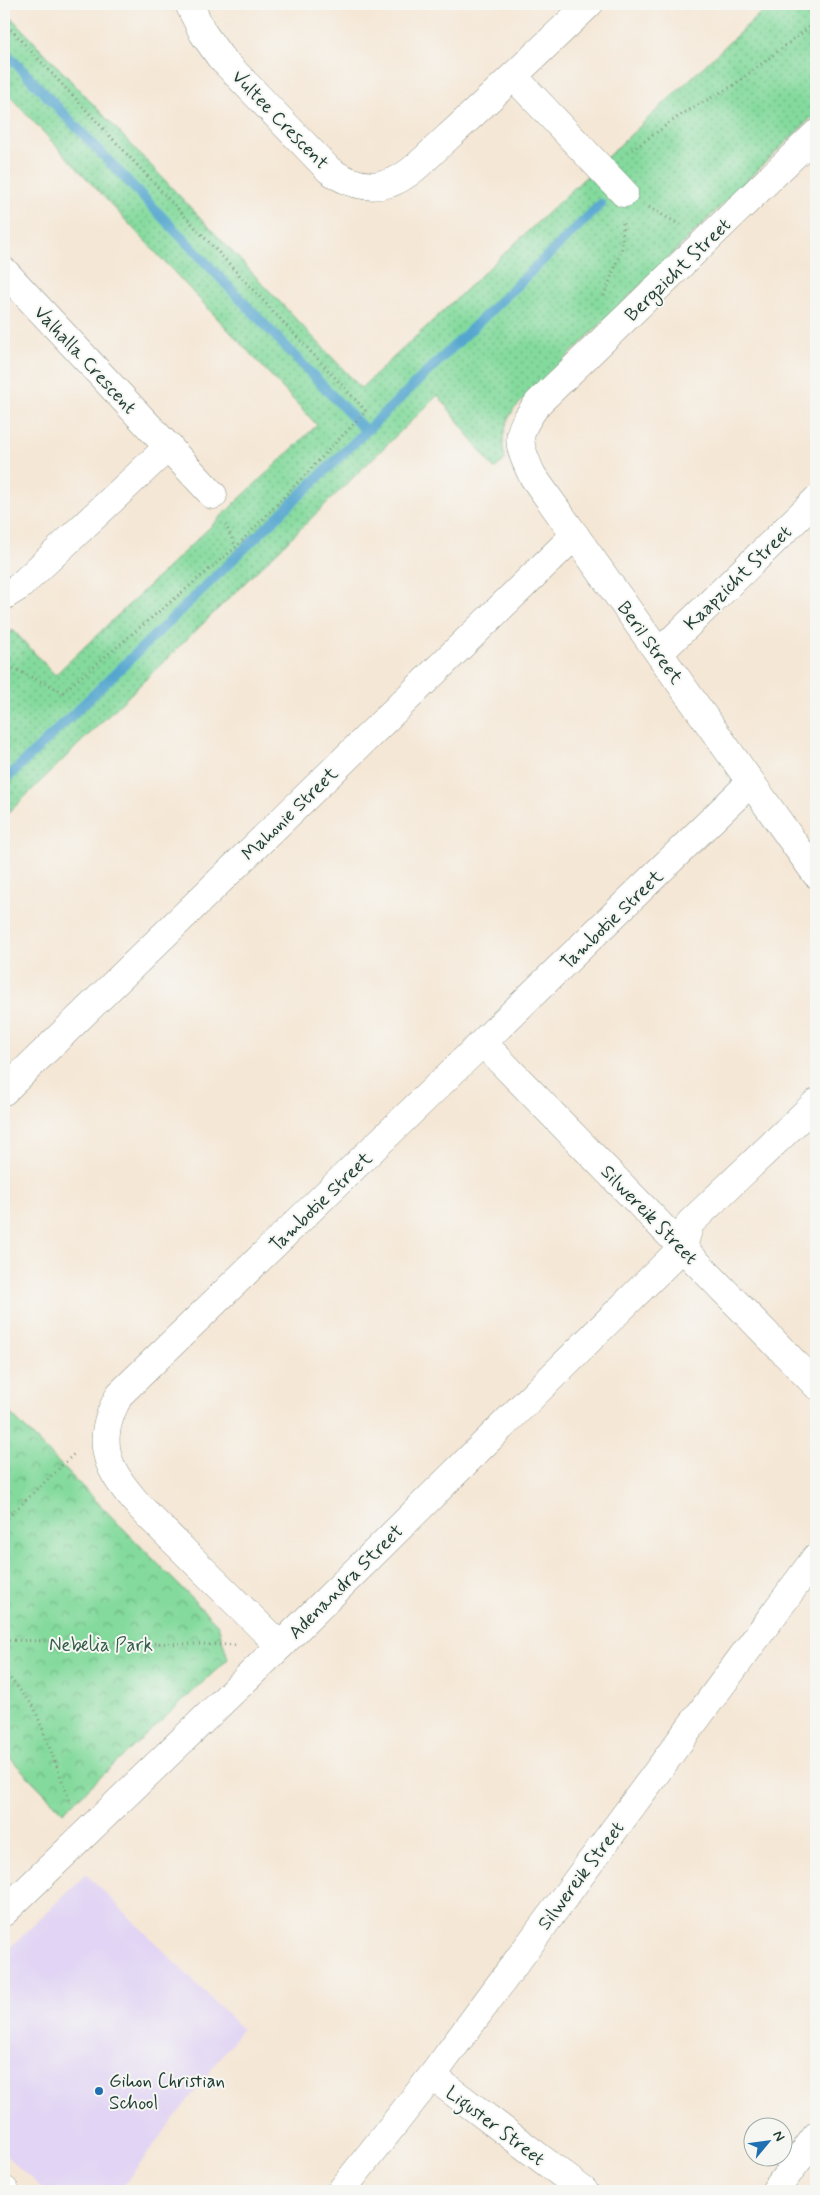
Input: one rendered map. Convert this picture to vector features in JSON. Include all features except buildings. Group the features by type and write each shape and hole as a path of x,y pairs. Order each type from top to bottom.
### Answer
{"street":[{"name":"Vultee Crescent","path":"189,4 203,33 220,57 329,170 343,180 359,185 377,186 403,176 514,77 589,4"},
{"path":"514,77 624,193"},
{"name":"Bergzicht Street","path":"538,403 816,134"},
{"name":"Valhalla Crescent","path":"4,271 213,495"},
{"name":"Beril Street","path":"538,403 522,425 520,450 532,475 815,869"},
{"path":"4,596 20,586 169,446"},
{"name":"Kaapzicht Street","path":"659,653 816,500"},
{"name":"Mahonie Street","path":"4,1091 574,535"},
{"name":"Tambotie Street","path":"280,1646 155,1521 122,1483 111,1466 104,1438 109,1413 120,1394 751,782"},
{"name":"Silwereik Street","path":"483,1043 816,1385"},
{"path":"683,1247 690,1222 816,1103"},
{"name":"Adenandra Street","path":"4,1912 280,1646 683,1247"},
{"name":"Silwereik Street","path":"341,2191 432,2076 816,1557"},
{"name":"Liguster Street","path":"432,2076 584,2191"},
{"path":"775,2191 816,2136"}],"path":[{"path":"4,22 366,411 236,547 63,692 4,664"},
{"path":"603,170 682,114 734,85 816,22"},
{"path":"601,303 622,248 624,193 706,241"},
{"path":"213,495 236,547"},
{"path":"4,646 4,654"},
{"path":"4,1521 76,1452 104,1438"},
{"path":"4,1640 280,1646"},
{"path":"4,1671 34,1707 71,1803 76,1842"}],"shaded area":[{"name":"Gihon Christian School","path":"86,1874 242,2029 119,2191 45,2191 4,2154 4,1954"}],"green space":[{"path":"770,4 816,4 816,113 514,409 507,421 504,434 505,460 494,469 438,395 4,817 4,638 13,630 55,675 317,425 4,90 4,10 361,388"},
{"name":"Nebelia Park","path":"4,1407 218,1625 228,1659 63,1812 4,1752"}],"waterway":[{"path":"4,51 366,431"},
{"path":"4,781 601,204"}],"place":[{"name":"Gihon Christian School","path":"99,2091"}]}
